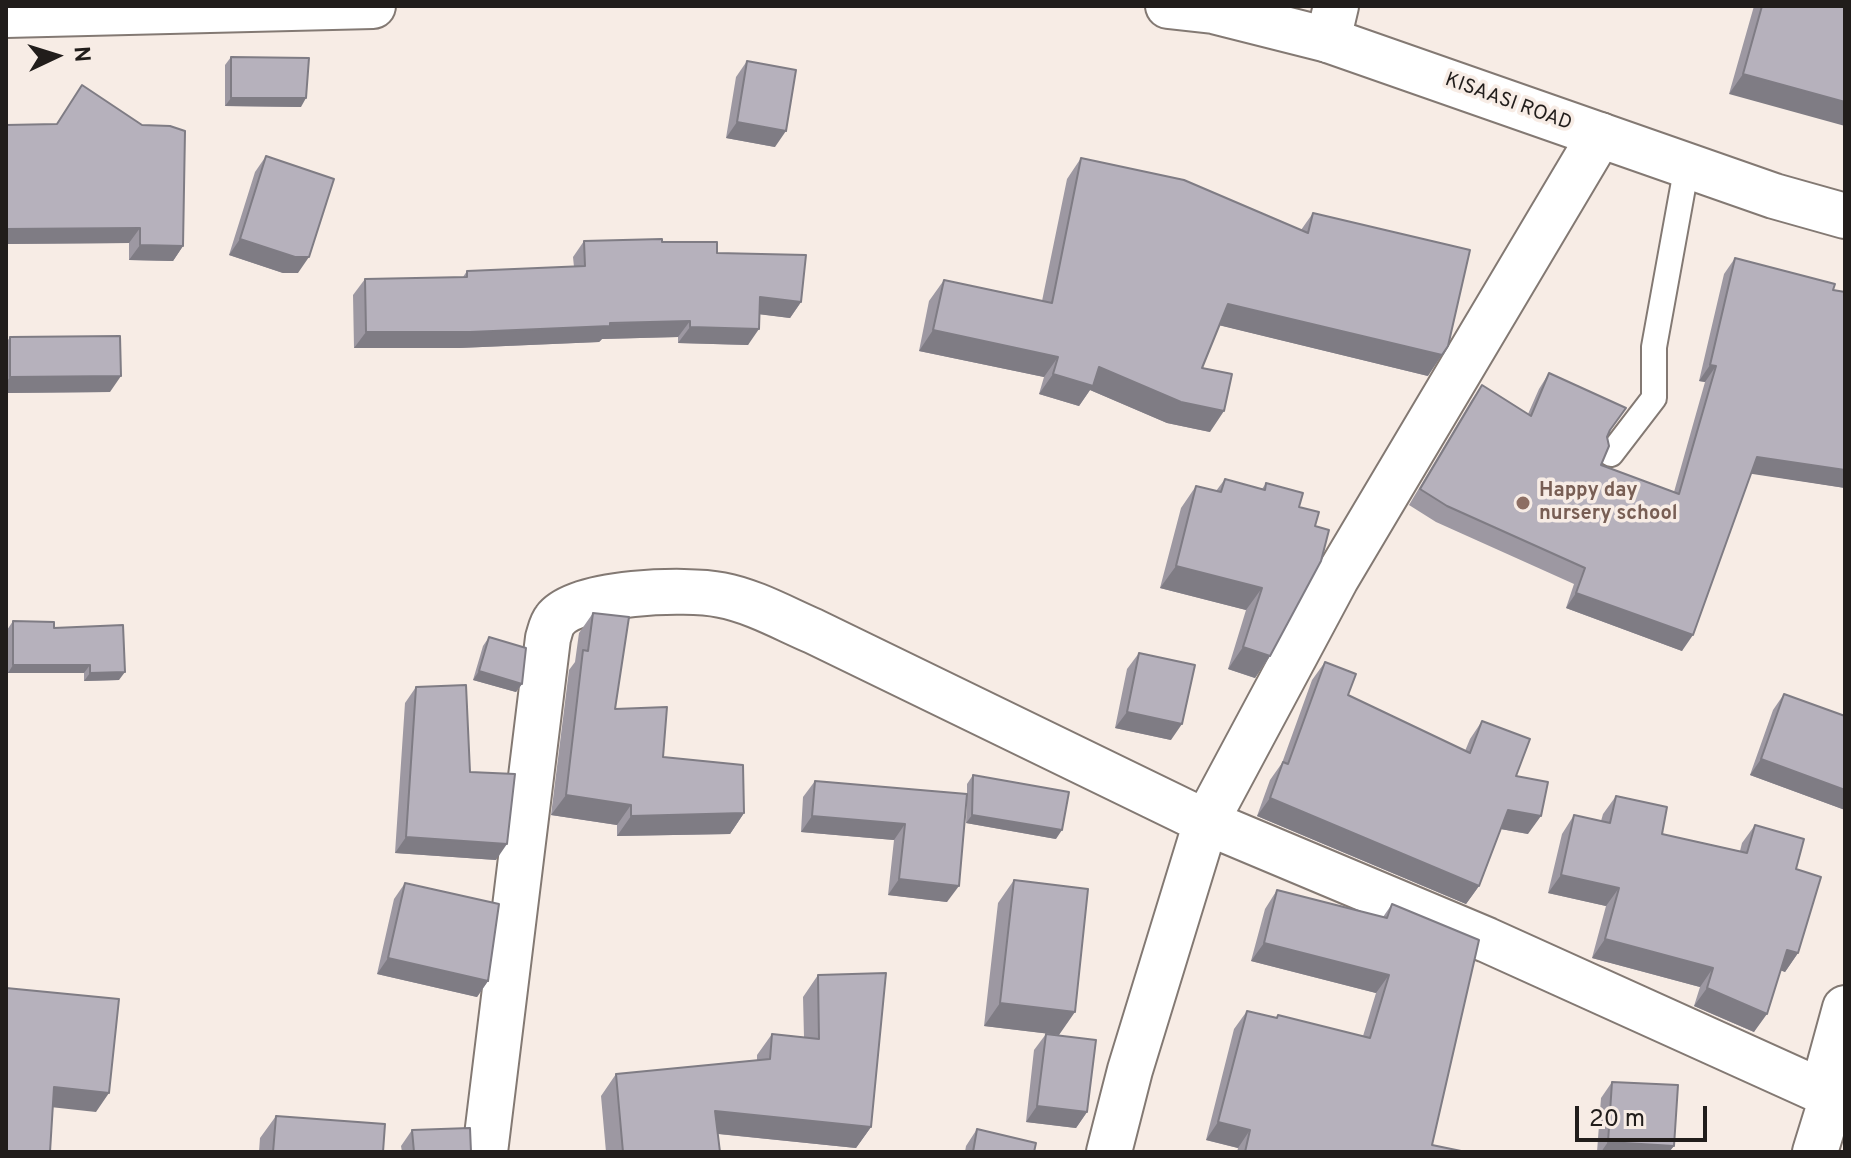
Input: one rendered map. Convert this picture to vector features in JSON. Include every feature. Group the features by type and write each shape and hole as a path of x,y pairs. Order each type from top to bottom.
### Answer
{"street":[{"path":"6,15 370,6"},
{"name":"KISAASI ROAD","path":"1168,6 1332,23 1600,135 1774,196 1845,216"},
{"path":"1109,1152 1130,1070 1206,822 1336,579 1600,135"},
{"path":"485,1152 548,638 555,619 572,607 602,598 666,591 719,594 748,602 1206,822 1487,940 1833,1097"},
{"path":"1815,1152 1833,1097 1845,1008"}],"lane":[{"path":"1611,454 1654,398 1654,347 1687,165"}],"building":[{"path":"1762,6 1845,6 1845,102 1743,74"},
{"path":"231,57 309,58 306,98 231,98"},
{"path":"747,61 796,70 786,131 737,122"},
{"path":"82,85 142,125 170,126 185,131 183,246 140,245 140,228 6,229 6,125 57,124"},
{"path":"266,156 334,179 309,257 295,257 240,239"},
{"path":"1081,158 1184,180 1308,233 1313,213 1470,250 1448,346 1442,355 1228,304 1202,368 1232,374 1224,411 1181,402 1099,367 1093,386 1053,374 1058,357 933,330 944,280 1052,303"},
{"path":"662,239 662,242 717,242 717,253 806,255 801,302 760,297 759,329 690,327 690,321 470,332 366,332 365,279 467,277 467,271 585,266 584,241"},
{"path":"1735,258 1835,284 1833,290 1845,292 1845,470 1757,457 1693,635 1576,593 1585,568 1447,506 1420,489 1482,385 1531,416 1549,373 1626,408 1610,430 1607,437 1609,446 1601,465 1679,494 1716,366 1710,365"},
{"path":"120,336 121,376 10,377 10,337"},
{"path":"1225,479 1265,490 1266,483 1303,493 1299,507 1319,512 1315,526 1329,530 1321,561 1270,656 1243,647 1262,588 1176,566 1196,486 1221,492"},
{"path":"593,613 629,617 615,709 667,707 663,757 743,765 744,813 631,816 631,805 566,795 583,650 588,651"},
{"path":"13,621 54,622 54,628 123,625 125,672 90,673 90,665 13,665"},
{"path":"489,637 526,648 522,684 479,671"},
{"path":"1139,653 1195,665 1182,724 1127,712"},
{"path":"1325,662 1356,674 1348,695 1470,753 1482,721 1530,739 1516,776 1548,782 1541,816 1508,810 1479,886 1270,798 1283,762 1288,764"},
{"path":"466,685 470,772 515,774 507,844 406,837 416,687"},
{"path":"1784,694 1845,716 1845,790 1761,759"},
{"path":"973,775 1069,792 1062,830 972,815"},
{"path":"815,781 967,794 959,886 899,879 905,824 812,816"},
{"path":"1616,796 1667,807 1662,834 1747,853 1755,825 1804,839 1796,869 1821,877 1798,953 1787,950 1767,1014 1707,988 1713,968 1605,939 1619,888 1561,875 1574,815 1610,823"},
{"path":"1014,880 1088,889 1075,1012 1000,1003"},
{"path":"405,883 499,904 488,981 388,958"},
{"path":"1277,890 1387,918 1392,904 1479,940 1432,1145 1466,1152 1245,1152 1250,1130 1218,1122 1247,1011 1277,1018 1278,1015 1370,1038 1389,975 1264,943"},
{"path":"886,973 871,1127 715,1111 720,1152 623,1152 616,1074 770,1059 772,1034 819,1039 818,975"},
{"path":"6,988 119,999 109,1093 54,1087 50,1152 6,1152"},
{"path":"1046,1034 1096,1040 1087,1112 1037,1106"},
{"path":"1612,1082 1678,1085 1674,1146 1608,1142"},
{"path":"276,1116 385,1124 383,1152 273,1152"},
{"path":"470,1128 471,1152 414,1152 412,1130"},
{"path":"977,1129 1036,1143 1034,1152 973,1152"}],"place":[{"name":"Happy day nursery school","path":"1523,503"}]}
